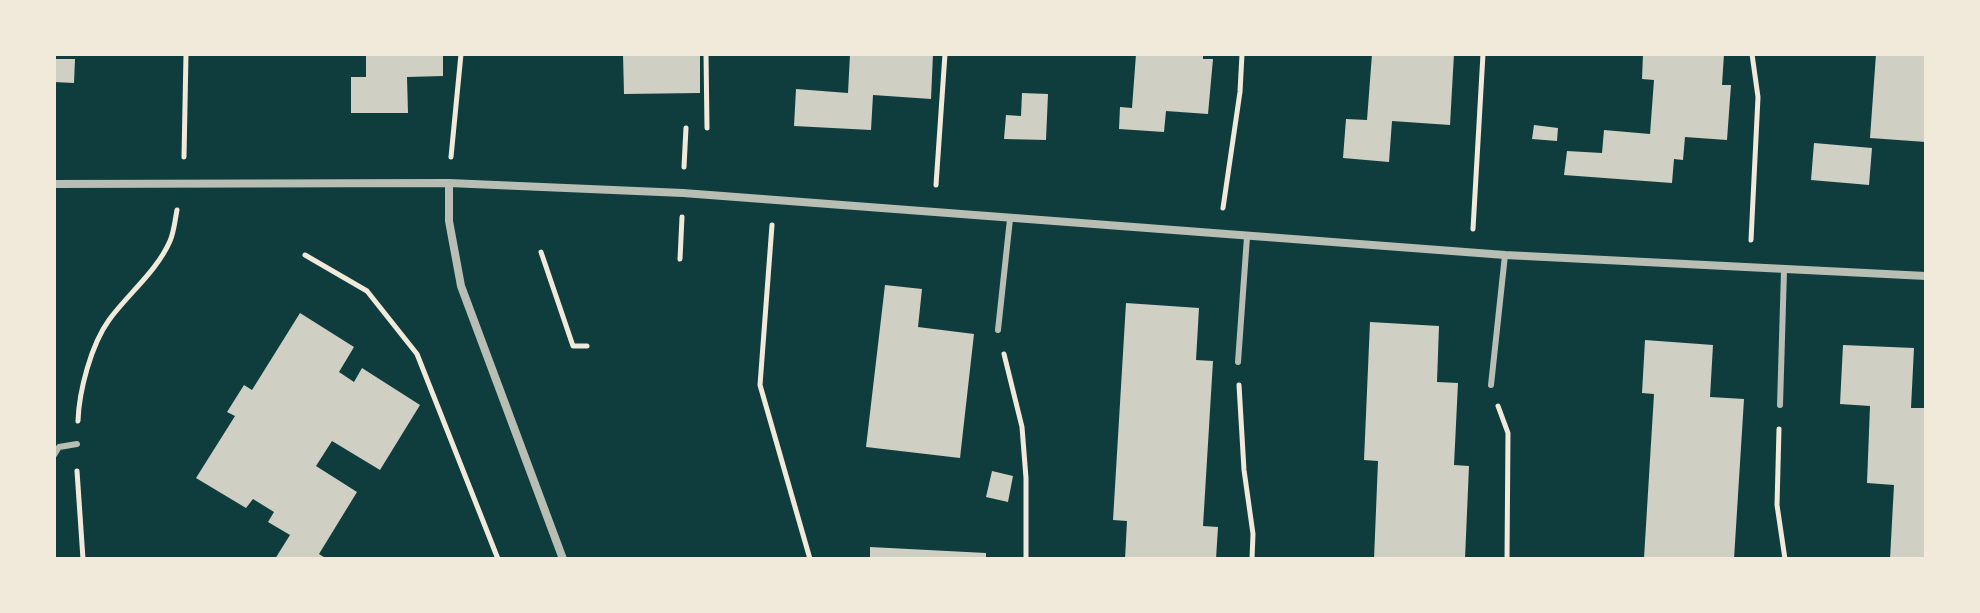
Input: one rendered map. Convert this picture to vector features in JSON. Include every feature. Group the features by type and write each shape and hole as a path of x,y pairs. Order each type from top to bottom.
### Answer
{"street":[{"path":"449,183 449,221 461,286 563,559"},
{"path":"54,184 449,183 683,193 1505,255 1926,276"}],"lane":[{"path":"998,330 1010,219"},
{"path":"1238,362 1247,237"},
{"path":"1491,385 1505,255"},
{"path":"1780,405 1784,271"},
{"path":"54,455 59,447 77,444"}],"path":[{"path":"83,559 78,404 107,322 150,270 170,240 183,183 186,54"},
{"path":"449,183 461,54"},
{"path":"706,54 707,128"},
{"path":"934,213 945,54"},
{"path":"1219,235 1240,92 1242,54"},
{"path":"1472,252 1483,54"},
{"path":"1749,268 1758,97 1752,54"},
{"path":"774,201 760,385 810,559"},
{"path":"541,252 573,346 587,346"},
{"path":"305,255 367,291 417,354 498,559"},
{"path":"998,330 1022,427 1026,478 1026,559"},
{"path":"1238,362 1244,470 1253,534 1252,559"},
{"path":"1491,385 1508,433 1507,559"},
{"path":"1780,405 1777,505 1785,559"}],"building":[{"path":"366,54 443,54 443,76 407,77 408,113 351,113 351,77 366,77"},
{"path":"623,54 700,54 700,93 624,94"},
{"path":"850,54 933,54 931,99 873,95 871,130 794,126 796,89 848,93"},
{"path":"1136,54 1203,54 1203,59 1213,59 1208,114 1166,111 1164,132 1119,129 1120,107 1132,108"},
{"path":"1372,54 1454,54 1450,125 1392,121 1389,162 1343,158 1346,119 1367,120"},
{"path":"1643,54 1724,54 1722,85 1731,85 1727,140 1685,137 1683,160 1674,159 1672,183 1564,175 1567,151 1602,153 1604,130 1650,134 1654,80 1642,79"},
{"path":"1876,54 1926,54 1926,142 1870,138"},
{"path":"54,59 75,59 74,83 54,82"},
{"path":"1022,93 1048,94 1046,140 1004,139 1006,115 1021,116"},
{"path":"1534,125 1558,128 1557,141 1532,139"},
{"path":"1814,143 1872,148 1869,185 1811,180"},
{"path":"885,285 922,289 918,327 974,334 960,458 866,447"},
{"path":"1126,303 1199,308 1196,360 1213,361 1203,526 1218,527 1216,559 1125,559 1127,521 1113,520"},
{"path":"300,313 354,347 339,372 354,382 362,368 420,405 380,470 332,441 316,466 357,492 319,554 327,559 275,559 290,535 268,522 274,512 253,499 246,508 196,478 235,416 227,412 244,385 252,390"},
{"path":"1370,322 1439,326 1437,382 1458,383 1454,465 1469,466 1465,559 1374,559 1378,461 1364,460"},
{"path":"1645,340 1713,345 1710,397 1744,399 1734,559 1644,558 1654,394 1642,393"},
{"path":"1843,345 1914,348 1911,408 1926,408 1926,559 1890,559 1894,485 1867,483 1870,406 1840,404"},
{"path":"992,471 1013,476 1008,502 986,497"},
{"path":"870,547 986,553 986,559 870,559"}]}
